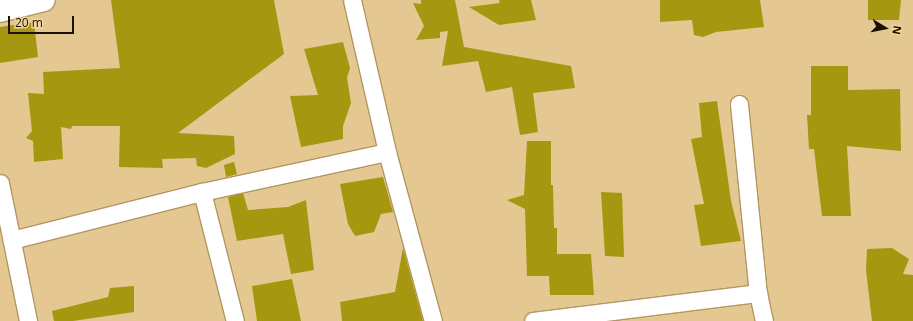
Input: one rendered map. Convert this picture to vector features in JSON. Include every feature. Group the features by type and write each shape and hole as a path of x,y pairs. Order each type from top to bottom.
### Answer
{"street":[{"path":"0,11 44,0"},
{"path":"352,0 387,152 433,321"},
{"path":"740,104 758,293 764,321"},
{"path":"12,240 202,192 387,152"},
{"path":"0,184 28,321"},
{"path":"202,192 235,321"},
{"path":"533,321 758,293"}],"building":[{"path":"111,0 274,0 284,54 178,133 234,136 235,154 206,168 197,166 196,158 162,159 163,168 119,167 120,126 72,126 71,129 61,127 63,159 34,162 33,141 26,138 32,131 28,93 44,94 43,72 120,68"},
{"path":"421,0 455,0 464,47 571,66 575,88 533,93 538,132 520,135 512,87 486,92 478,61 442,66 448,31 440,32 440,38 416,40 424,26 413,3 421,4"},
{"path":"499,0 531,0 536,20 499,25 469,7 500,3"},
{"path":"660,0 760,0 764,27 716,32 703,37 694,35 692,20 660,22"},
{"path":"868,0 901,0 899,20 868,20"},
{"path":"34,22 38,57 0,63 0,27"},
{"path":"343,42 350,68 347,78 351,103 343,126 343,139 301,147 290,96 318,95 304,49"},
{"path":"811,66 848,66 848,90 900,89 901,151 847,146 851,216 822,216 814,149 809,149 807,115 811,115"},
{"path":"717,101 731,201 741,241 701,246 694,205 704,204 691,139 702,137 699,103"},
{"path":"527,141 551,141 551,185 553,185 554,228 557,228 557,254 591,254 594,295 550,295 549,276 527,276 525,209 507,200 524,195"},
{"path":"234,162 237,174 226,177 224,165"},
{"path":"383,177 393,212 381,214 374,232 355,236 348,224 340,184"},
{"path":"601,192 622,193 624,257 605,256"},
{"path":"243,193 248,210 288,207 306,200 314,270 291,274 283,234 237,241 228,197"},
{"path":"403,248 423,321 342,321 340,302 395,292"},
{"path":"892,248 909,259 903,274 913,275 913,321 872,321 866,270 867,249"},
{"path":"292,279 301,321 257,321 252,286"},
{"path":"134,286 134,312 73,321 54,321 52,311 108,297 110,288"}]}
